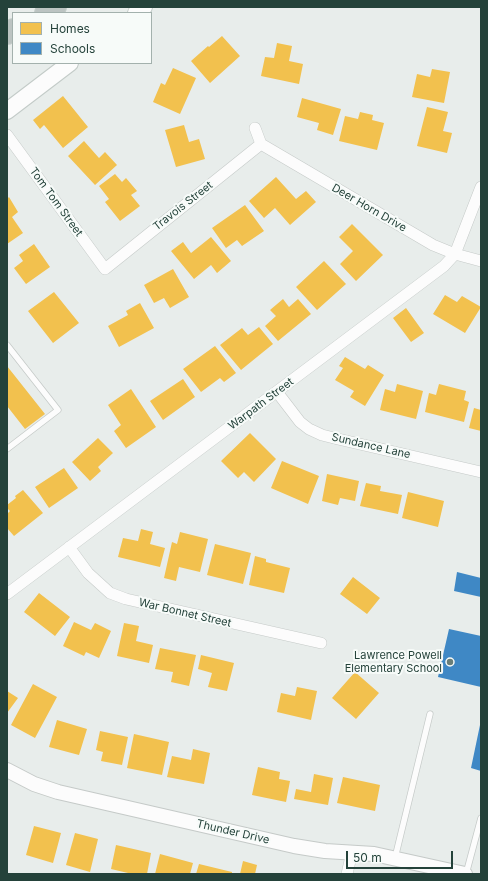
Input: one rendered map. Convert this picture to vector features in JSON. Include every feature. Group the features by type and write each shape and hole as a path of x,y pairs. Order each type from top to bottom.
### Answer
{"highway":[{"path":"47,12 56,7"}],"main road":[{"path":"7,111 69,64"}],"street":[{"path":"255,128 261,144"},
{"name":"Tom Tom Street","path":"9,140 105,268"},
{"name":"Deer Horn Drive","path":"261,144 433,245 455,254 481,261"},
{"name":"Travois Street","path":"105,268 261,144"},
{"name":"Warpath Street","path":"7,594 444,266 455,254 481,187"},
{"name":"Sundance Lane","path":"277,392 300,422 309,429 322,435 481,472"},
{"name":"War Bonnet Street","path":"69,547 88,573 110,593 126,599 321,643"},
{"name":"Thunder Drive","path":"7,770 34,784 58,792 294,846 325,851 374,854 465,874"},
{"path":"347,874 352,852"}],"lane":[{"path":"7,345 58,410 7,449"},
{"path":"395,858 430,714"},
{"path":"465,874 481,818"}],"building: Homes":[{"path":"222,36 240,56 210,83 191,61"},
{"path":"277,43 292,46 289,61 303,64 299,84 261,76 265,57 274,58"},
{"path":"173,68 196,78 180,114 153,102 161,83 165,85"},
{"path":"432,69 450,72 444,103 412,97 417,74 430,77"},
{"path":"63,96 88,127 63,148 44,125 40,129 33,120"},
{"path":"302,98 341,109 333,135 317,130 319,123 297,117"},
{"path":"427,107 448,112 443,131 452,133 447,153 417,146"},
{"path":"360,112 373,115 372,120 384,123 377,150 339,141 345,116 358,119"},
{"path":"184,125 189,142 199,139 205,159 176,167 165,130"},
{"path":"84,141 99,158 105,152 117,165 95,185 68,156"},
{"path":"115,174 122,182 126,178 137,191 131,195 140,206 120,221 105,202 109,199 99,186"},
{"path":"276,177 296,199 306,191 316,202 290,225 275,208 264,218 249,201"},
{"path":"9,197 18,212 12,217 23,233 7,244 7,199"},
{"path":"245,205 264,231 242,246 237,240 226,248 212,228"},
{"path":"352,224 383,255 356,281 340,264 353,251 339,237"},
{"path":"211,237 231,261 217,273 211,265 194,279 171,251 183,242 191,253"},
{"path":"34,244 50,267 26,284 14,268 23,261 19,255"},
{"path":"324,261 346,284 317,310 296,287"},
{"path":"173,269 189,297 170,308 164,298 154,303 144,285"},
{"path":"54,292 79,323 53,343 28,311"},
{"path":"445,295 457,302 462,296 481,307 465,333 433,314"},
{"path":"283,299 289,307 298,299 311,314 278,341 265,326 276,316 270,310"},
{"path":"140,303 154,328 119,347 108,326 128,315 126,311"},
{"path":"406,308 424,333 411,342 393,318"},
{"path":"259,327 273,344 241,370 220,345 242,328 248,335"},
{"path":"215,346 236,373 224,382 220,378 201,392 183,369"},
{"path":"345,357 365,369 368,365 384,375 365,406 350,397 354,391 335,380 343,368 339,366"},
{"path":"7,366 45,414 25,429 7,406"},
{"path":"183,379 195,397 163,420 150,401"},
{"path":"397,384 423,391 416,419 380,410 385,389 395,392"},
{"path":"439,384 466,391 464,400 469,402 464,422 425,412 429,393 436,395"},
{"path":"131,389 156,427 126,448 114,431 121,425 108,405"},
{"path":"474,408 481,410 481,431 469,428"},
{"path":"250,433 276,459 254,482 244,472 238,478 221,461"},
{"path":"98,438 113,453 98,467 101,471 90,481 72,462"},
{"path":"282,461 319,476 308,504 271,488"},
{"path":"64,468 78,488 49,508 35,487"},
{"path":"327,474 359,481 355,501 340,498 338,505 322,501"},
{"path":"366,483 381,486 380,491 402,495 398,514 360,506"},
{"path":"23,490 43,513 14,536 7,528 7,514 10,511 7,508 7,505"},
{"path":"408,492 444,501 438,527 402,518"},
{"path":"141,529 153,532 150,544 165,548 160,567 118,557 123,538 138,541"},
{"path":"180,532 208,539 200,572 179,567 176,581 164,578 172,542 177,544"},
{"path":"215,544 251,553 243,584 207,575"},
{"path":"255,556 266,559 266,562 290,568 284,593 249,585"},
{"path":"353,577 380,598 367,614 340,594"},
{"path":"39,593 70,617 55,636 24,612"},
{"path":"74,622 91,630 95,623 111,631 99,658 86,652 84,656 63,646"},
{"path":"124,623 139,626 136,641 153,645 149,663 117,656"},
{"path":"160,648 196,655 189,686 171,682 173,672 155,669"},
{"path":"201,655 234,663 227,691 208,687 212,673 198,669"},
{"path":"355,672 379,693 356,719 332,698"},
{"path":"33,684 57,697 35,738 11,725"},
{"path":"297,687 317,691 311,720 277,712 281,693 295,696"},
{"path":"7,691 18,698 7,713"},
{"path":"57,720 87,729 79,755 49,747"},
{"path":"100,731 128,737 122,765 101,761 103,752 96,750"},
{"path":"134,734 169,742 162,775 127,768"},
{"path":"193,749 210,753 204,784 167,777 172,756 191,760"},
{"path":"258,767 280,772 279,779 290,781 286,802 252,795"},
{"path":"314,774 333,778 328,805 294,799 296,789 311,792"},
{"path":"343,777 380,785 375,811 337,803"},
{"path":"34,826 61,833 53,863 26,855"},
{"path":"75,833 98,839 90,872 66,865"},
{"path":"116,845 151,853 147,874 128,874 111,869"},
{"path":"160,854 193,863 190,874 155,874"},
{"path":"243,861 257,865 255,874 240,874"},
{"path":"199,864 232,872 232,874 196,874"}],"building: Schools":[{"path":"457,572 481,578 481,597 454,591"},
{"path":"449,629 481,636 481,687 438,677"},
{"path":"481,725 481,771 471,768"}],"place":[{"name":"Lawrence Powell Elementary School","path":"450,662"}]}
